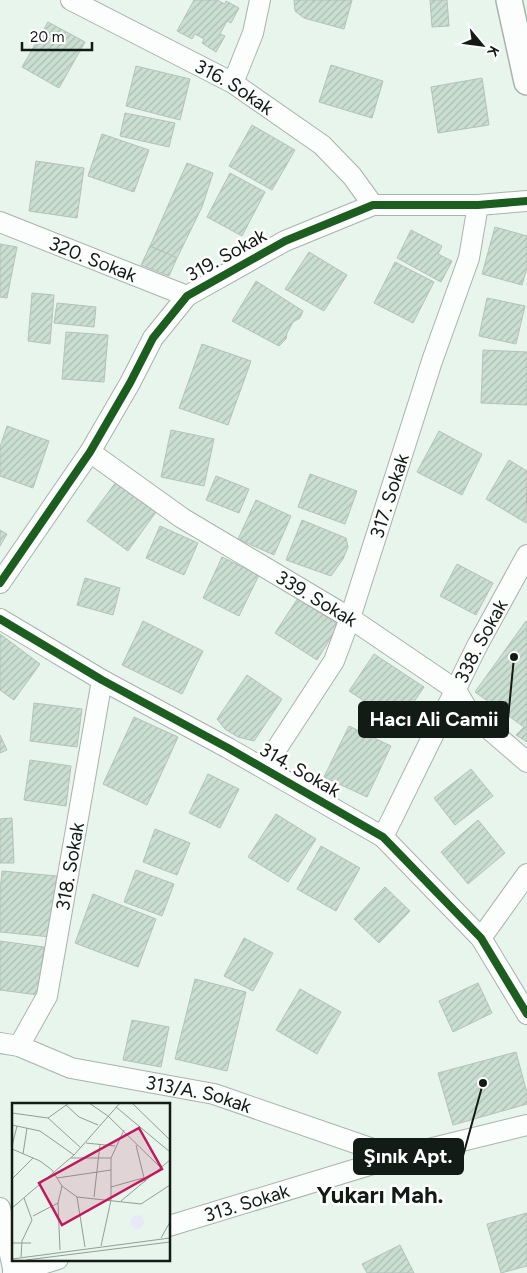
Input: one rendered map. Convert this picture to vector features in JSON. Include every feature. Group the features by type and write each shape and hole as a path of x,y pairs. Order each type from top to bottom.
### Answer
{"street":[{"name":"316. Sokak","path":"71,0 233,83 322,145 352,176 373,205"},
{"path":"233,83 253,33 260,0"},
{"path":"509,0 527,82"},
{"name":"319. Sokak","path":"0,583 90,452 130,383 153,338 187,296 285,241 373,205 478,206 527,201"},
{"name":"317. Sokak","path":"264,768 334,660 350,618 432,361 468,258 478,206"},
{"name":"320. Sokak","path":"0,222 187,296"},
{"name":"339. Sokak","path":"90,452 182,518 350,618 456,690 469,712 527,762"},
{"name":"338. Sokak","path":"383,837 477,646 527,555"},
{"name":"314. Sokak","path":"0,619 102,680 264,768 383,837 480,938 527,1014"},
{"name":"318. Sokak","path":"10,1045 47,996 102,680"},
{"path":"480,938 527,874"},
{"name":"313/A. Sokak","path":"10,1045 71,1068 214,1094 396,1157"},
{"name":"313. Sokak","path":"170,1226 396,1157 527,1125"},
{"path":"0,1208 13,1273 55,1260"}],"building":[{"path":"194,0 217,0 225,4 226,1 239,8 231,23 227,21 220,34 225,36 216,52 202,43 204,39 195,34 192,39 177,31"},
{"path":"294,0 352,0 344,29 304,18 295,11"},
{"path":"430,0 447,0 449,26 432,27"},
{"path":"48,22 85,42 59,88 22,67"},
{"path":"331,65 383,81 372,118 319,102"},
{"path":"136,66 190,79 180,120 126,106"},
{"path":"482,78 489,125 438,133 431,87"},
{"path":"125,113 175,123 169,147 120,136"},
{"path":"252,125 295,150 272,190 229,166"},
{"path":"102,134 149,150 134,192 88,176"},
{"path":"36,161 84,168 77,218 29,211"},
{"path":"187,163 213,173 202,207 177,258 150,246"},
{"path":"230,173 265,192 242,236 207,217"},
{"path":"495,227 527,236 527,268 522,285 482,274"},
{"path":"411,230 442,246 438,254 452,261 441,282 397,258"},
{"path":"0,244 17,247 7,298 0,297"},
{"path":"150,246 177,258 169,276 141,265"},
{"path":"309,252 347,275 324,311 285,289"},
{"path":"395,262 434,282 413,323 374,303"},
{"path":"256,281 303,311 300,318 293,322 286,339 279,346 232,321"},
{"path":"32,293 54,295 50,344 28,341"},
{"path":"487,298 525,306 516,344 479,336"},
{"path":"57,303 96,307 94,327 54,323"},
{"path":"66,332 108,335 104,382 62,379"},
{"path":"202,344 251,361 228,425 179,408"},
{"path":"483,350 527,352 527,405 481,403"},
{"path":"7,426 49,441 33,488 0,476 0,447"},
{"path":"171,430 214,439 204,486 161,477"},
{"path":"439,431 482,454 462,495 417,472"},
{"path":"509,460 527,471 526,523 486,499"},
{"path":"310,474 357,491 345,524 298,507"},
{"path":"216,476 249,489 239,513 206,500"},
{"path":"116,482 156,512 128,551 87,521"},
{"path":"256,500 291,516 274,555 238,539"},
{"path":"302,520 346,538 348,547 343,559 331,576 286,560"},
{"path":"160,526 198,543 184,575 146,558"},
{"path":"0,530 7,534 0,546"},
{"path":"222,557 259,575 239,616 203,598"},
{"path":"457,564 493,583 476,615 440,596"},
{"path":"85,578 120,588 113,615 77,605"},
{"path":"298,598 339,625 317,660 275,633"},
{"path":"143,621 203,651 182,694 122,665"},
{"path":"526,621 527,742 516,735 524,727 475,692"},
{"path":"0,634 40,664 14,700 0,690"},
{"path":"374,654 424,687 399,724 349,691"},
{"path":"247,675 282,699 254,741 238,737 225,729 217,719"},
{"path":"34,703 82,709 77,747 30,741"},
{"path":"134,717 178,737 147,805 103,784"},
{"path":"349,726 391,746 367,797 324,777"},
{"path":"0,735 7,750 0,753"},
{"path":"30,760 71,766 66,806 24,800"},
{"path":"471,769 493,796 455,825 434,798"},
{"path":"208,774 239,789 220,828 189,813"},
{"path":"276,814 316,839 288,882 248,857"},
{"path":"12,818 14,863 0,863 0,819"},
{"path":"478,820 505,853 468,884 441,852"},
{"path":"155,829 190,843 177,875 143,862"},
{"path":"321,846 360,868 336,911 297,889"},
{"path":"136,870 174,884 162,916 124,902"},
{"path":"2,871 57,876 51,937 0,932"},
{"path":"385,887 410,911 379,943 354,919"},
{"path":"93,894 156,919 138,967 75,943"},
{"path":"244,938 273,953 253,991 224,976"},
{"path":"0,941 44,947 38,995 0,990"},
{"path":"195,979 246,992 227,1071 175,1059"},
{"path":"478,983 492,1013 453,1032 439,1001"},
{"path":"300,989 341,1012 317,1054 276,1030"},
{"path":"132,1020 169,1027 161,1067 123,1060"},
{"path":"516,1052 527,1093 527,1104 453,1125 438,1073"},
{"path":"527,1213 527,1266 501,1273 487,1224"},
{"path":"400,1245 414,1273 367,1273 362,1264"}],"cycle path":[{"path":"0,583 90,452 130,383 153,338 187,296 285,241 373,205 478,205 527,201"},
{"path":"0,619 102,680 228,748 383,837 481,938 527,1014"}],"place":[{"name":"Hacı Ali Camii","path":"514,657"},
{"name":"Şınık Apt.","path":"483,1083"}],"district":[{"name":"Yukarı Mah.","path":"380,1194"}]}
